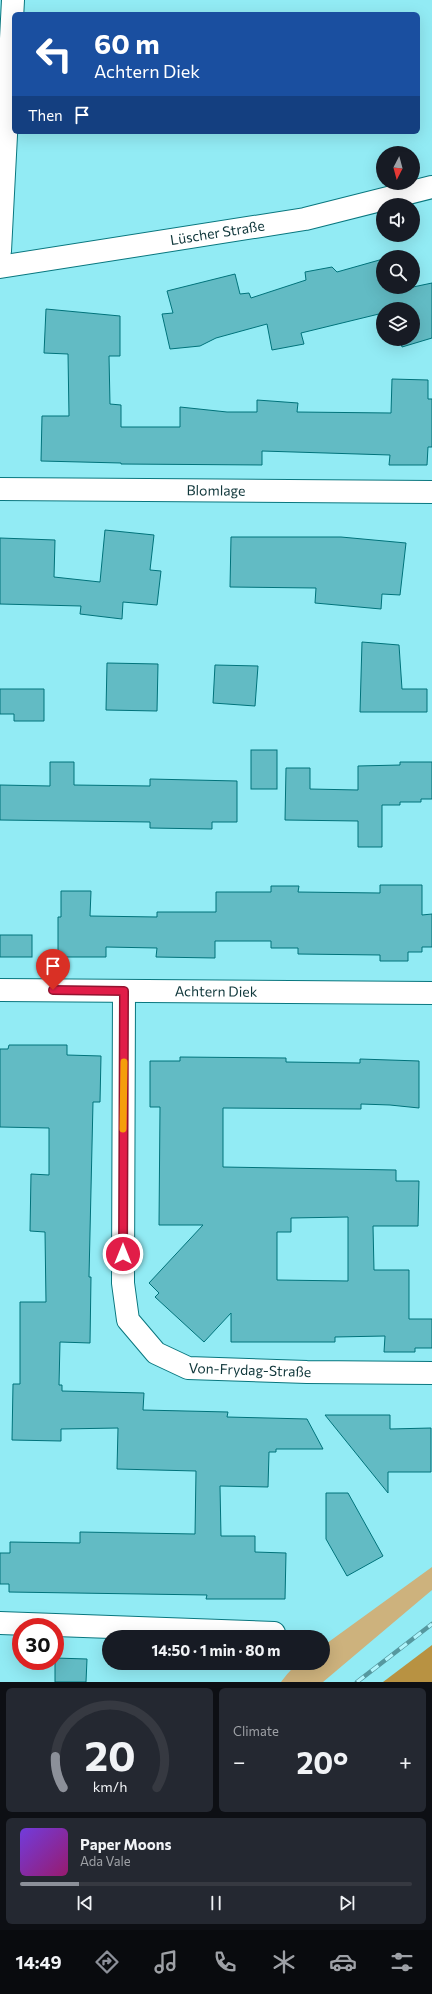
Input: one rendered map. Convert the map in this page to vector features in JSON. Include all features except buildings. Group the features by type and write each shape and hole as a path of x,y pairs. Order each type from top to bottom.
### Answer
{"street":[{"path":"12,12 13,0"},
{"path":"0,251 12,19"},
{"name":"Lüscher Straße","path":"0,267 305,219 432,187"},
{"name":"Blomlage","path":"0,489 432,492"},
{"name":"Achtern Diek","path":"0,990 432,993"},
{"name":"Von-Frydag-Straße","path":"124,991 123,1283 128,1320 156,1353 188,1368 307,1372 432,1373"},
{"path":"0,1623 192,1630"}],"shaded area":[{"path":"432,1567 432,1590 323,1682 281,1682 291,1670 330,1670 330,1641"},
{"path":"432,1645 432,1682 383,1682"}],"railway":[{"path":"357,1682 432,1624"}],"slow traffic":[{"path":"123,1129 124,1062"}],"route":[{"path":"53,990 124,991 123,1254"}]}
